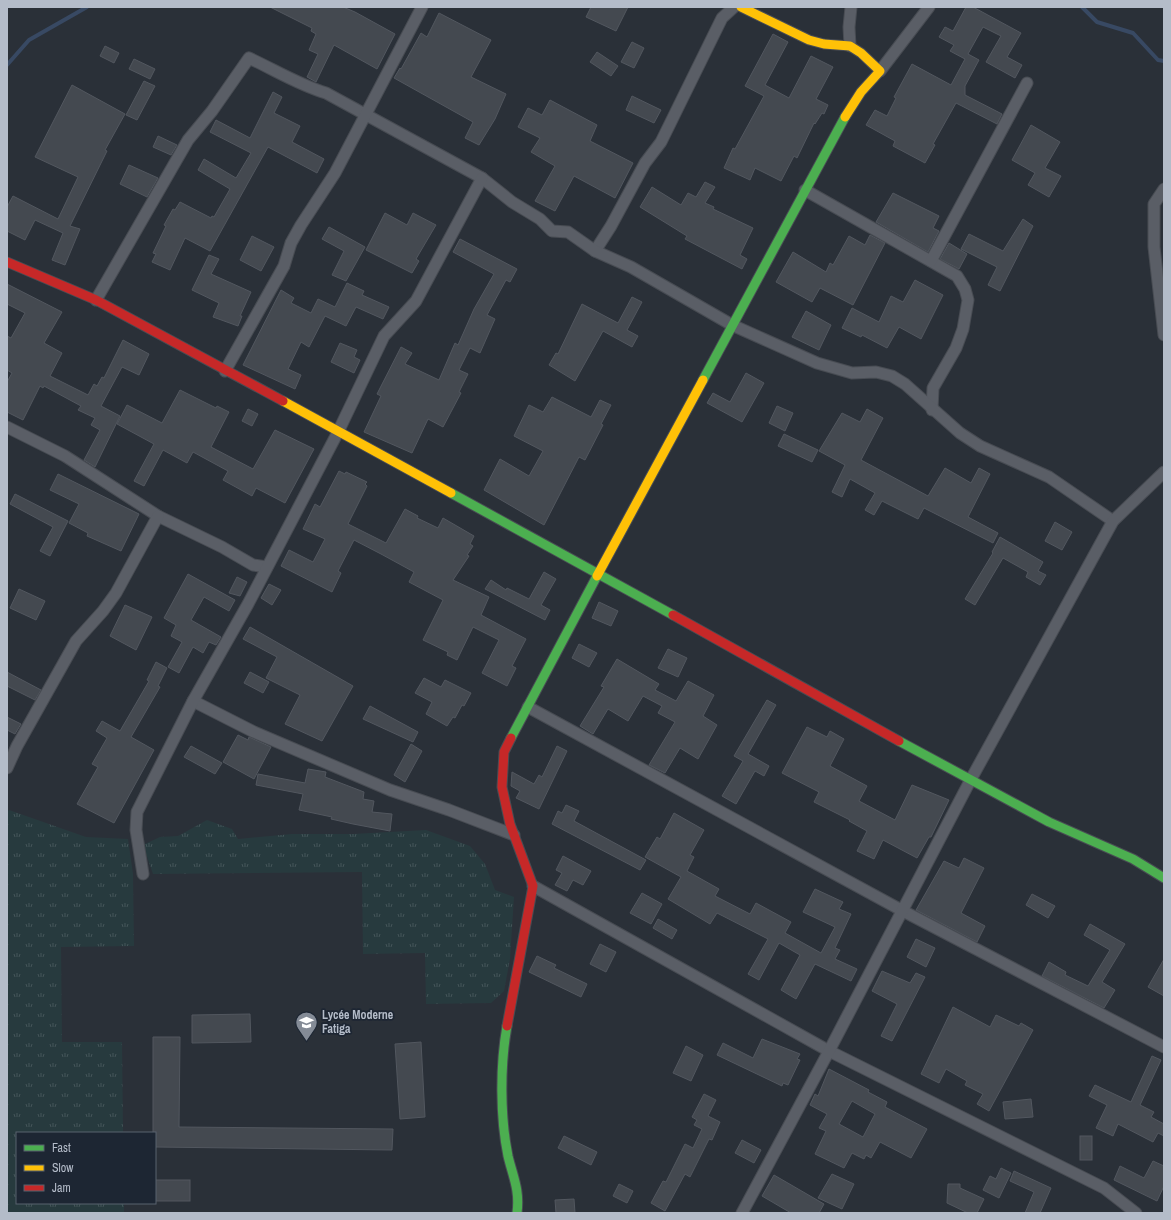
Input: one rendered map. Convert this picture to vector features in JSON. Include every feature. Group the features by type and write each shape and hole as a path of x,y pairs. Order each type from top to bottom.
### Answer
{"street":[{"path":"225,371 284,266 291,243 300,224 335,173 422,7"},
{"path":"595,251 611,226 645,163 661,142 722,18 734,7"},
{"path":"741,7 809,40 824,44 850,46 861,53 880,72"},
{"path":"850,46 849,27 851,7"},
{"path":"517,1213 519,1198 508,1155 502,1074 504,1044 533,886 514,835 502,787 504,752 847,112 860,92 880,72 929,7"},
{"path":"96,300 188,140 212,111 249,58 288,75 303,86 326,93 364,116 482,178 512,202 540,219 552,231 568,232 595,251 631,267 732,325 817,363 852,373 876,372 892,376 905,384 932,410 960,433 980,446 1049,477 1113,521"},
{"path":"931,261 1027,83"},
{"path":"143,874 136,830 137,812 193,701 267,567 338,432 384,336 416,301 482,178"},
{"path":"1164,189 1154,204 1154,247 1164,335"},
{"path":"805,190 957,276 965,289 968,300 963,329 956,348 933,388 932,410"},
{"path":"7,262 96,300 599,573 970,782 1049,822 1134,859 1164,878"},
{"path":"7,427 65,456 158,516 253,564 267,567"},
{"path":"742,1213 970,782 1113,521 1164,472"},
{"path":"7,768 17,746 76,641 103,611 116,593 158,516"},
{"path":"193,701 254,732 390,790 449,810 514,835"},
{"path":"528,707 903,911 1164,1047"},
{"path":"7,752 17,746"},
{"path":"533,886 829,1051 1104,1188 1136,1213"}],"green space":[{"path":"9,810 86,837 128,839 133,874 134,946 61,947 62,1042 122,1042 123,1132 16,1132 16,1204 124,1204 124,1213 7,1213 7,812"},
{"path":"207,820 232,829 238,839 292,834 353,834 426,830 470,846 485,864 495,890 514,897 510,959 504,991 491,1003 426,1004 425,953 363,954 362,872 153,874 143,845 160,837 178,836"}],"building":[{"path":"270,7 343,7 395,34 377,69 334,45 316,82 307,77 318,54 309,50 316,34 311,31 312,28"},
{"path":"591,7 628,7 616,31 586,17"},
{"path":"966,7 973,7 1021,33 1007,57 1022,65 1015,78 986,62 1001,36 983,27 968,54 979,60 965,86 965,95 1002,114 997,124 956,103 933,144 935,145 925,163 893,146 895,141 866,125 875,110 887,116 896,98 894,97 912,64 951,85 965,59 950,51 954,45 939,37 945,27 953,31"},
{"path":"439,13 491,40 471,77 506,94 495,119 479,145 465,138 473,122 394,78 400,68 401,69 421,33 427,37"},
{"path":"773,34 788,42 765,85 789,98 811,56 833,67 816,99 828,105 824,114 822,113 815,124 814,123 797,158 794,156 781,181 755,168 750,180 724,168 733,148 735,149 764,96 745,86"},
{"path":"632,42 644,48 634,68 621,62"},
{"path":"105,46 119,53 114,63 100,56"},
{"path":"597,52 618,66 611,76 590,62"},
{"path":"134,59 155,69 150,79 129,69"},
{"path":"144,81 155,86 137,120 126,115"},
{"path":"72,85 125,114 105,150 107,151 70,226 80,229 65,265 52,260 63,233 35,220 25,240 7,231 7,207 13,196 58,219 78,177 35,157"},
{"path":"273,92 282,97 274,113 300,126 292,142 324,159 317,173 268,147 210,251 185,238 170,270 152,262 156,254 153,253 166,226 164,225 173,209 175,210 180,202 211,218 212,216 214,217 230,189 198,170 204,159 236,178 251,153 210,132 216,120 250,138"},
{"path":"632,96 661,110 654,123 626,110"},
{"path":"550,100 597,125 590,141 633,163 615,198 574,176 555,211 535,201 555,166 531,152 540,138 518,127 528,108 542,115"},
{"path":"1031,125 1060,142 1045,168 1061,176 1049,197 1028,185 1035,173 1012,160"},
{"path":"158,136 177,145 171,155 153,147"},
{"path":"129,165 158,178 147,197 120,184"},
{"path":"705,182 715,187 705,203 714,207 713,209 753,228 740,255 747,259 742,269 685,239 687,236 640,207 652,187 681,205 688,193 696,197"},
{"path":"893,193 939,216 933,228 939,231 928,252 876,222"},
{"path":"385,213 407,225 413,213 436,225 416,259 419,261 412,273 366,250"},
{"path":"1023,219 1033,226 1000,291 988,285 997,267 961,249 969,234 1003,251"},
{"path":"329,227 365,247 346,281 332,275 344,251 322,239"},
{"path":"870,235 885,243 853,305 820,288 812,302 776,282 793,252 826,272 830,263 833,265 849,236 865,245"},
{"path":"252,236 274,247 261,271 240,260"},
{"path":"460,239 517,269 510,282 506,280 487,315 495,319 480,353 470,348 459,370 468,374 459,392 461,393 443,427 428,419 412,453 364,432 381,396 377,394 401,347 412,353 405,364 439,380 455,343 458,345 474,309 494,274 453,252"},
{"path":"949,243 967,254 959,269 940,259"},
{"path":"209,255 219,259 211,274 251,292 240,316 242,316 238,326 213,317 219,303 192,290"},
{"path":"915,280 943,295 921,339 899,327 887,348 862,335 861,337 842,328 852,308 879,322 891,296 903,302"},
{"path":"347,283 364,291 362,295 389,307 383,319 356,307 346,326 325,316 309,347 301,342 288,369 301,375 295,389 243,365 281,290 294,298 291,303 311,313 318,299 335,307"},
{"path":"7,284 62,312 44,343 62,353 50,376 88,395 94,384 97,386 102,377 104,378 123,340 149,354 139,375 122,367 101,406 120,416 95,467 84,460 100,430 91,425 95,418 78,410 81,406 44,386 43,388 40,386 23,420 7,412 7,382 12,373 7,370 7,336 11,338 25,313 7,304"},
{"path":"632,297 642,302 627,330 638,336 632,347 603,331 575,381 549,365 556,353 558,354 582,304 618,323"},
{"path":"806,311 831,325 819,350 792,337"},
{"path":"340,343 357,350 354,357 360,360 354,373 331,362"},
{"path":"746,373 764,383 742,422 707,403 713,393 730,402"},
{"path":"180,390 216,408 217,406 229,412 211,447 253,469 275,430 314,449 285,503 256,488 252,496 223,480 228,471 193,452 187,463 163,450 144,486 134,481 154,444 117,424 127,405 162,423"},
{"path":"552,397 591,417 600,400 611,405 601,424 603,425 585,460 579,457 544,525 484,490 500,459 529,476 543,451 514,436 529,405 543,412"},
{"path":"777,406 793,413 785,431 769,423"},
{"path":"248,409 258,414 252,426 242,421"},
{"path":"867,409 883,418 861,460 928,496 945,468 971,483 979,468 990,474 968,517 998,533 993,543 924,508 918,519 882,501 874,515 865,510 875,493 850,479 842,497 832,492 845,465 819,451 842,413 860,422"},
{"path":"784,434 818,450 812,462 778,446"},
{"path":"339,471 345,474 346,472 367,482 365,484 367,486 348,524 386,543 405,509 418,516 417,518 438,528 443,518 474,536 470,544 473,546 467,555 469,556 453,580 489,597 481,615 526,639 512,666 516,668 507,686 482,673 499,640 473,627 457,660 447,655 448,652 423,640 443,600 409,582 414,572 381,554 354,540 338,571 341,573 332,592 281,566 289,550 313,562 325,539 303,529 315,504 320,507"},
{"path":"58,474 139,514 121,551 87,536 88,533 69,523 79,504 50,490"},
{"path":"15,494 68,521 50,556 40,551 53,527 10,504"},
{"path":"1055,522 1072,532 1062,550 1045,541"},
{"path":"1000,537 1043,562 1038,571 1046,575 1040,585 1026,577 1028,572 1003,558 975,605 965,599 993,553 992,552"},
{"path":"544,572 556,579 541,605 550,610 545,620 485,589 491,580 506,590 507,588 529,599"},
{"path":"188,574 235,600 229,611 204,597 191,620 221,637 216,645 209,642 203,653 193,647 179,673 168,667 182,642 171,636 176,625 164,618"},
{"path":"237,577 247,582 240,596 229,593"},
{"path":"269,584 281,590 272,605 261,598"},
{"path":"19,589 45,601 36,620 10,608"},
{"path":"599,602 618,611 611,626 592,618"},
{"path":"125,605 152,617 136,650 110,636"},
{"path":"250,627 353,686 322,741 285,724 300,695 266,678 277,657 243,639"},
{"path":"579,644 597,653 589,667 572,658"},
{"path":"668,649 687,658 678,677 658,668"},
{"path":"617,659 659,684 655,690 676,701 688,681 714,695 703,716 717,725 698,759 680,748 665,773 649,765 675,722 658,713 662,706 643,696 628,721 608,709 593,734 580,726 604,687 601,686"},
{"path":"156,662 167,668 158,686 160,687 131,737 154,750 114,823 77,804 98,767 92,764 107,738 96,731 102,721 120,731 149,681 147,680"},
{"path":"7,672 41,690 35,700 7,686"},
{"path":"250,672 269,682 263,693 244,683"},
{"path":"424,678 441,687 445,680 471,693 464,706 462,705 455,718 453,717 447,726 426,714 432,702 415,693"},
{"path":"767,700 776,705 748,754 769,766 764,776 755,771 736,804 722,796 743,761 734,756"},
{"path":"370,706 418,732 413,742 363,719"},
{"path":"7,717 21,724 15,734 7,730"},
{"path":"807,727 827,737 830,731 844,739 830,766 867,786 859,801 895,820 912,785 949,800 931,837 929,837 917,858 883,840 874,859 857,851 867,831 849,821 850,820 814,802 819,792 782,773"},
{"path":"238,735 248,740 249,737 271,747 254,779 223,762"},
{"path":"411,744 422,751 405,782 394,775"},
{"path":"191,746 222,763 215,774 184,757"},
{"path":"557,746 567,751 539,809 516,798 520,791 511,786 512,772 534,784 539,775 542,777"},
{"path":"308,769 326,772 325,777 364,792 363,799 374,801 372,812 392,814 390,831 331,819 332,817 299,810 303,794 256,785 258,774 305,783"},
{"path":"566,805 579,811 574,821 646,860 640,870 552,824 558,811 562,813"},
{"path":"674,813 704,830 690,855 694,857 687,871 719,889 715,896 750,914 756,903 791,922 785,933 821,953 835,927 803,912 815,889 843,902 839,909 851,914 835,948 840,950 835,959 857,969 851,981 815,964 796,999 781,990 800,955 779,943 759,980 748,974 768,939 717,913 710,924 668,899 681,877 645,857 657,837 660,839"},
{"path":"563,856 591,871 583,885 573,880 567,891 555,885 562,873 556,870"},
{"path":"964,858 984,868 961,913 985,926 977,942 916,910 944,861 959,868"},
{"path":"642,893 662,904 651,924 630,913"},
{"path":"1032,894 1055,906 1048,918 1026,905"},
{"path":"658,919 677,930 672,939 653,928"},
{"path":"1090,924 1125,944 1102,982 1115,990 1104,1008 1042,976 1049,962 1066,972 1065,975 1088,986 1110,950 1084,935"},
{"path":"916,939 935,948 926,967 907,957"},
{"path":"600,944 616,952 606,972 590,964"},
{"path":"537,956 556,965 554,968 587,984 581,997 529,972"},
{"path":"1164,959 1164,996 1148,987"},
{"path":"882,971 910,983 916,973 925,977 892,1041 881,1036 897,1004 872,991"},
{"path":"953,1007 990,1027 996,1015 1019,1026 1021,1023 1033,1030 989,1111 977,1104 983,1094 965,1085 967,1081 946,1069 939,1083 921,1074"},
{"path":"250,1014 251,1042 192,1043 192,1015"},
{"path":"153,1037 180,1037 179,1127 393,1129 392,1150 156,1147 156,1132 153,1132"},
{"path":"762,1039 800,1054 797,1059 800,1060 788,1085 783,1083 782,1086 717,1055 723,1043 753,1058"},
{"path":"421,1042 425,1117 400,1119 395,1044"},
{"path":"686,1046 703,1055 691,1081 673,1073"},
{"path":"1152,1056 1161,1060 1140,1105 1154,1112 1151,1117 1164,1124 1164,1136 1158,1133 1153,1142 1118,1124 1113,1136 1096,1128 1107,1105 1089,1096 1095,1085 1131,1102"},
{"path":"829,1069 869,1090 868,1092 887,1102 885,1107 927,1129 911,1158 880,1142 871,1158 866,1155 864,1159 852,1153 844,1168 815,1154 826,1131 819,1128 827,1114 810,1105 815,1094 818,1096","holes":["852,1101 875,1114 863,1137 839,1124"]},
{"path":"704,1094 716,1100 708,1116 720,1122 712,1140 709,1139 690,1177 685,1174 665,1211 651,1203 663,1181 666,1182 685,1144 693,1148 702,1129 694,1125 697,1120 692,1117"},
{"path":"1031,1099 1033,1117 1005,1119 1003,1102"},
{"path":"564,1136 597,1152 591,1165 558,1148"},
{"path":"1080,1136 1092,1136 1092,1160 1080,1160"},
{"path":"742,1140 761,1150 754,1163 735,1153"},
{"path":"1153,1161 1164,1166 1164,1186 1157,1201 1114,1180 1120,1166 1144,1178"},
{"path":"1001,1168 1011,1173 999,1198 983,1190 990,1176 996,1179"},
{"path":"1014,1171 1051,1188 1040,1213 1025,1213 1034,1192 1010,1181"},
{"path":"832,1174 854,1184 842,1209 818,1198"},
{"path":"774,1175 824,1204 819,1213 791,1213 762,1196"},
{"path":"156,1180 190,1180 190,1201 156,1201"},
{"path":"619,1184 633,1191 627,1203 613,1196"},
{"path":"948,1184 960,1184 960,1188 984,1199 977,1213 968,1213 947,1203"},
{"path":"574,1199 575,1213 556,1213 555,1200"}],"waterway":[{"path":"7,65 29,40 87,7"},
{"path":"1082,7 1097,22 1133,33 1158,60 1164,61"}],"traffic: fast":[{"path":"703,380 845,117"},
{"path":"451,493 673,615"},
{"path":"511,738 597,576"},
{"path":"899,741 1049,822 1133,859 1164,878"},
{"path":"507,1026 503,1057 502,1108 505,1141 517,1190 517,1213"}],"traffic: slow":[{"path":"741,7 809,40 824,44 850,46 861,53 880,71 861,92 845,117"},
{"path":"597,576 703,380"},
{"path":"283,401 451,493"}],"traffic: jam":[{"path":"7,262 96,300 283,401"},
{"path":"673,615 899,741"},
{"path":"507,1026 533,886 510,824 502,787 504,752 511,738"}],"place":[{"name":"Lycée Moderne Fatiga","path":"307,1042"}]}
